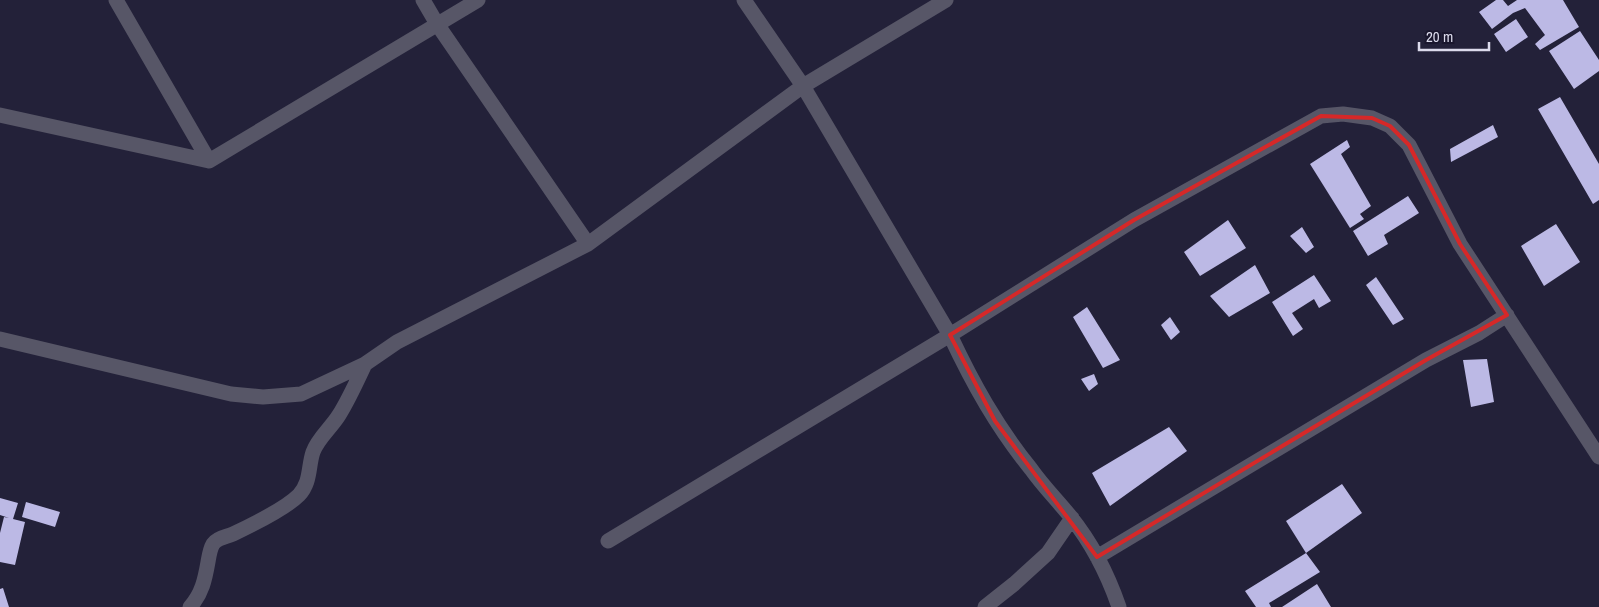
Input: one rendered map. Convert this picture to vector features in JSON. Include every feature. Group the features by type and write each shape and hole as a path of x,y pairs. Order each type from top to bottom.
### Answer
{"street":[{"path":"116,0 209,161"},
{"path":"423,0 437,24 588,244"},
{"path":"0,115 209,161 478,0"},
{"path":"744,0 803,86 950,335 970,377 995,421 1031,470 1072,518 1097,557 1119,607"},
{"path":"0,339 231,394 263,397 301,394 365,364 396,342 588,244 803,86 946,0"},
{"path":"608,541 1170,200 1321,116 1343,114 1378,120 1390,126 1409,145 1460,244 1599,457"},
{"path":"1097,557 1417,365 1507,316"},
{"path":"190,607 198,598 204,582 210,550 214,543 219,538 231,535 254,523 300,494 306,485 310,473 310,463 316,445 339,414 365,364"},
{"path":"985,607 1048,553 1072,518"}],"highlighted area":[{"path":"1321,116 1372,118 1390,126 1409,145 1460,244 1507,315 1426,360 1097,557 995,421 950,335 1134,220"}],"building":[{"path":"1496,0 1503,0 1508,6 1517,0 1563,0 1579,27 1540,50 1535,44 1545,35 1525,8 1513,13 1492,29 1479,12"},
{"path":"1516,19 1528,37 1506,52 1494,34"},
{"path":"1580,31 1599,60 1599,71 1574,89 1549,51"},
{"path":"1560,97 1599,164 1599,200 1593,204 1538,109"},
{"path":"1493,125 1498,137 1451,162 1450,149"},
{"path":"1347,140 1350,147 1341,154 1371,206 1360,214 1364,219 1350,228 1310,164"},
{"path":"1408,196 1419,213 1384,235 1388,244 1368,256 1353,231"},
{"path":"1228,220 1246,248 1200,276 1184,252"},
{"path":"1556,224 1580,262 1544,286 1521,246"},
{"path":"1302,227 1314,247 1306,253 1290,236"},
{"path":"1255,265 1270,293 1229,317 1210,296"},
{"path":"1314,275 1331,301 1319,308 1314,299 1292,313 1303,329 1293,336 1272,302"},
{"path":"1376,277 1404,319 1393,325 1366,285"},
{"path":"1087,307 1120,360 1103,368 1073,317"},
{"path":"1170,317 1180,332 1171,340 1161,325"},
{"path":"1487,359 1494,402 1471,407 1463,360"},
{"path":"1094,374 1098,384 1089,391 1081,379"},
{"path":"1169,427 1187,451 1110,506 1092,473"},
{"path":"1342,484 1362,513 1306,553 1286,521"},
{"path":"0,498 18,503 13,519 25,522 15,565 0,562 0,533 4,517 9,518 0,515"},
{"path":"26,502 60,512 55,527 22,517"},
{"path":"1306,553 1320,572 1269,603 1271,607 1256,607 1245,591"},
{"path":"1317,584 1331,607 1282,607"},
{"path":"3,588 9,607 0,607 0,589"}]}
